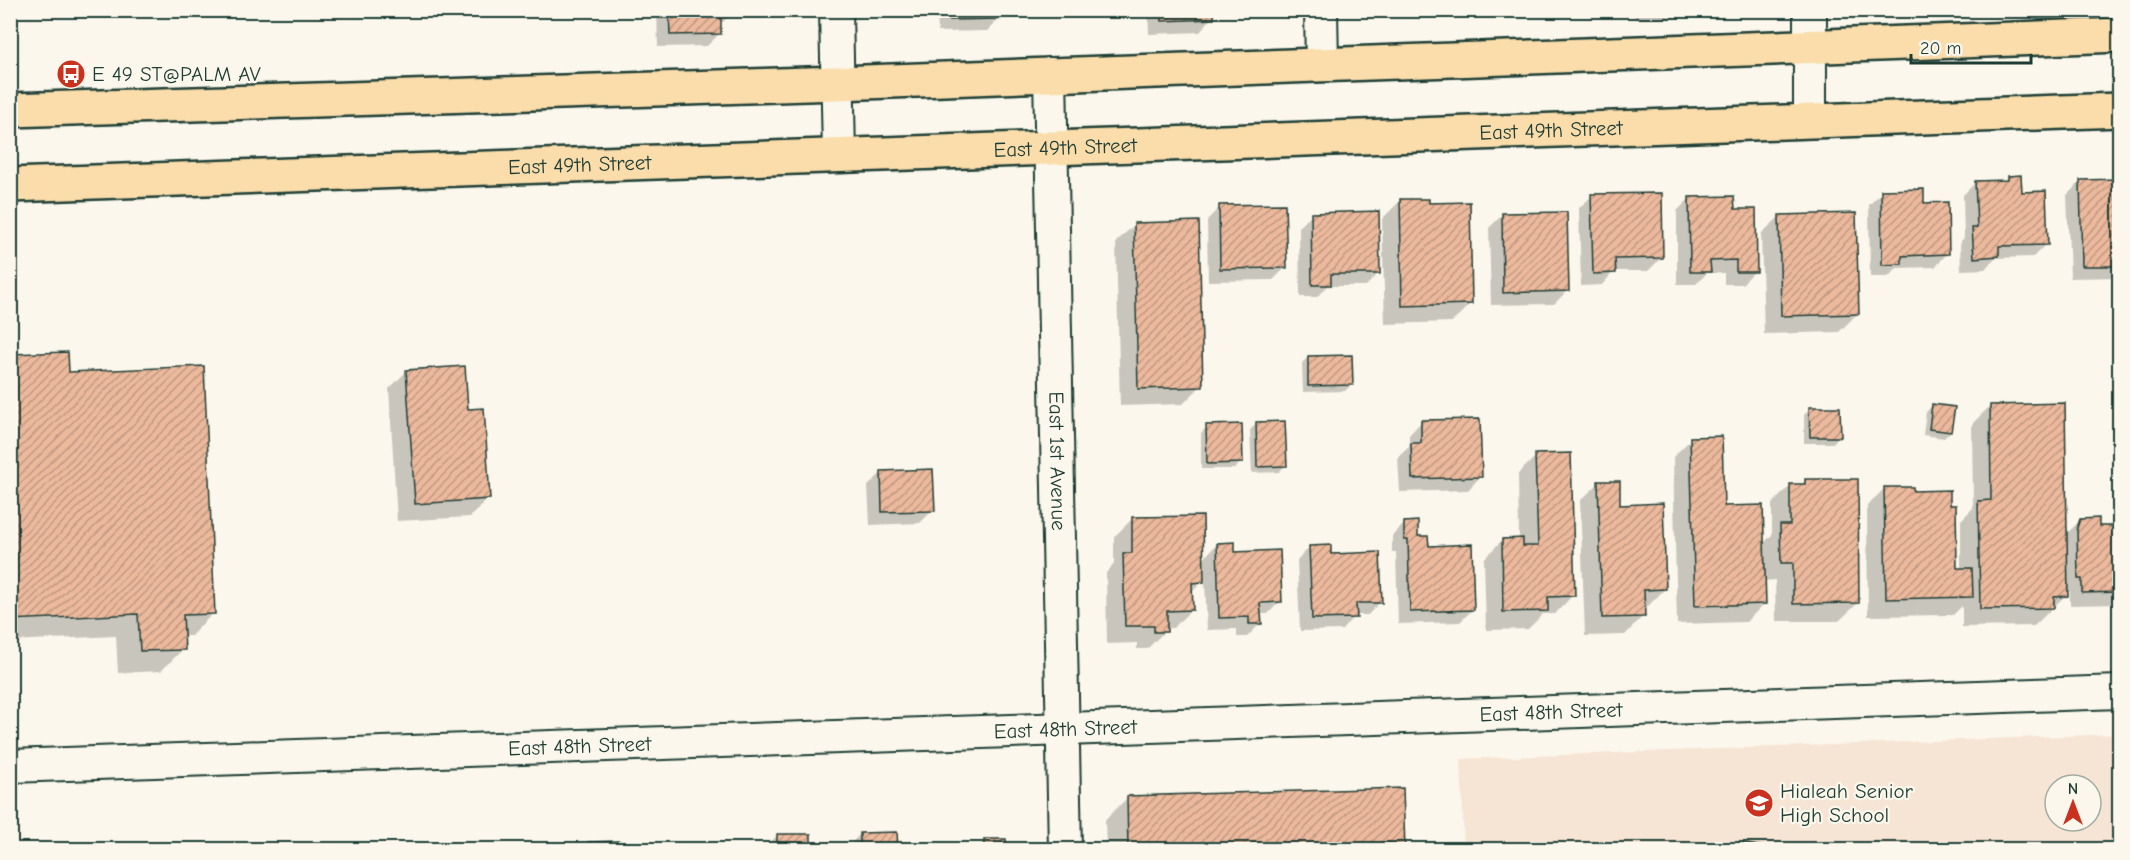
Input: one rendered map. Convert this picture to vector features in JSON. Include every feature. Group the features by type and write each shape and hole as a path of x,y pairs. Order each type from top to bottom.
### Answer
{"main road":[{"path":"10,110 838,83 2120,35"},
{"name":"East 49th Street","path":"10,185 2120,110"}],"street":[{"path":"836,10 839,154"},
{"path":"1321,10 1322,64"},
{"path":"1810,10 1810,121"},
{"name":"East 1st Avenue","path":"1050,74 1065,849"},
{"name":"East 48th Street","path":"10,766 2120,692"}],"shaded area":[{"name":"Hialeah Senior High School","path":"2119,734 2119,849 1464,849 1461,759"}],"building":[{"path":"669,10 721,10 721,34 670,35"},
{"path":"950,10 1001,10 1001,19 950,20"},
{"path":"1161,10 1214,10 1214,19 1162,21"},
{"path":"2021,175 2022,192 2046,191 2048,245 1999,246 1999,256 1974,258 1972,228 1977,228 1975,181 2008,180 2008,176"},
{"path":"2120,179 2120,266 2082,266 2080,180"},
{"path":"1924,189 1924,203 1948,202 1949,254 1902,256 1902,264 1882,265 1881,190"},
{"path":"1662,193 1663,258 1615,259 1616,273 1593,274 1591,194"},
{"path":"1734,196 1735,209 1756,209 1757,272 1736,272 1736,260 1710,261 1711,272 1690,272 1689,197"},
{"path":"1400,199 1429,199 1429,203 1470,202 1472,304 1402,306"},
{"path":"1285,204 1287,268 1220,269 1219,205"},
{"path":"1379,211 1380,274 1331,274 1331,285 1312,285 1311,213"},
{"path":"1567,212 1569,291 1503,293 1502,213"},
{"path":"1856,213 1859,314 1781,316 1779,215"},
{"path":"1199,221 1203,387 1138,389 1134,223"},
{"path":"68,352 69,372 204,366 215,614 183,615 185,650 140,651 138,614 10,620 10,354"},
{"path":"1352,355 1353,385 1308,386 1308,356"},
{"path":"465,366 468,409 484,408 490,499 415,504 406,370"},
{"path":"2065,403 2068,596 2054,597 2054,608 1980,609 1978,501 1991,500 1990,405"},
{"path":"1932,404 1955,407 1951,432 1929,429"},
{"path":"1809,407 1840,407 1841,437 1810,437"},
{"path":"1480,419 1482,477 1412,479 1411,443 1421,443 1421,420"},
{"path":"1285,421 1287,466 1257,467 1256,422"},
{"path":"1242,424 1243,463 1207,464 1206,425"},
{"path":"1722,436 1724,506 1763,505 1766,604 1695,606 1690,437"},
{"path":"1571,453 1575,596 1548,597 1548,611 1503,612 1502,539 1523,538 1523,546 1538,546 1535,454"},
{"path":"933,469 935,511 882,512 881,471"},
{"path":"1805,479 1858,479 1859,603 1793,604 1793,563 1781,563 1780,525 1790,525 1790,484 1805,484"},
{"path":"1598,481 1620,481 1620,505 1663,503 1666,589 1644,590 1645,617 1602,618"},
{"path":"1884,487 1913,487 1913,491 1950,490 1950,505 1956,505 1957,568 1972,568 1973,597 1886,599"},
{"path":"1203,516 1204,582 1192,583 1193,610 1167,611 1167,632 1154,632 1154,626 1125,626 1123,553 1132,553 1132,517"},
{"path":"2099,518 2099,526 2120,526 2120,592 2082,593 2082,579 2078,579 2077,528 2080,519"},
{"path":"1418,521 1418,536 1428,536 1429,546 1472,544 1474,610 1410,612 1408,540 1404,540 1404,522"},
{"path":"1235,542 1235,552 1280,550 1282,602 1260,603 1262,624 1249,624 1249,617 1219,618 1217,543"},
{"path":"1331,545 1331,554 1380,552 1382,603 1356,603 1357,618 1312,619 1309,546"},
{"path":"1403,788 1405,850 1128,850 1127,796"},
{"path":"897,832 898,850 848,850 860,849 860,833"},
{"path":"777,834 811,834 811,850 738,850 738,847 777,847"},
{"path":"984,839 1006,839 1007,850 931,850 984,848"},
{"path":"620,841 620,850 589,850 588,842"},
{"path":"1743,843 1763,847 1766,850 1723,850"},
{"path":"733,847 733,850 657,849"},
{"path":"456,848 456,850 403,850"}],"place":[{"name":"E 49 ST@PALM AV","path":"71,74"},
{"name":"Hialeah Senior High School","path":"1759,803"}]}
